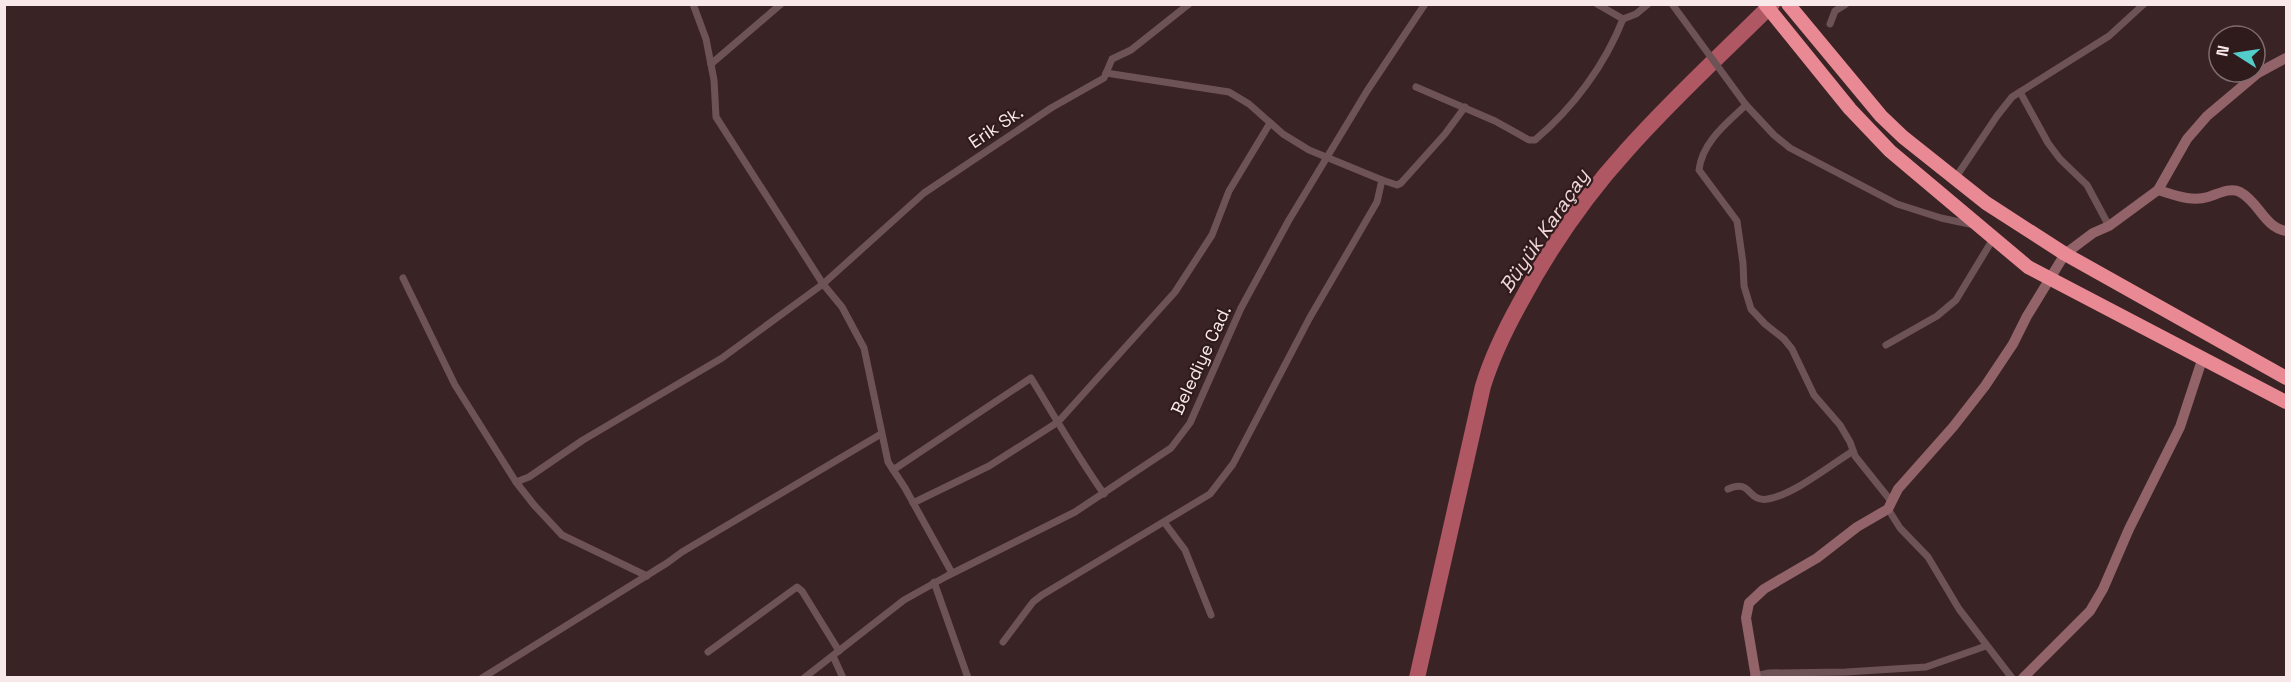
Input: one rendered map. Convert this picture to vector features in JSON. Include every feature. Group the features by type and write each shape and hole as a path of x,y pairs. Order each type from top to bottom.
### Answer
{"highway":[{"path":"1766,4 1850,109 1890,151 2028,267 2286,402"},
{"path":"1788,4 1822,48 1881,116 1903,137 1986,203 2065,254 2286,378"}],"street":[{"path":"693,4 706,39 716,117 823,285 842,307 864,348 888,462 952,573"},
{"path":"711,64 781,4"},
{"name":"Erik Sk.","path":"516,482 529,477 583,440 722,358 823,285 924,193 1051,108 1104,78 1112,59 1131,50 1190,4"},
{"name":"Belediye Cad.","path":"804,678 904,600 934,582 1054,523 1104,494 1171,448 1190,423 1241,308 1289,220 1367,91 1425,4"},
{"path":"1597,4 1623,19"},
{"path":"1416,87 1465,107 1529,140 1535,140 1555,121 1589,81 1613,45 1623,19 1636,14 1648,4"},
{"path":"1672,4 1746,105 1774,135 1790,148 1819,165 1859,183 1874,194 1897,204 1930,215 1976,225"},
{"path":"1830,24 1835,11 1846,4"},
{"path":"1956,177 2006,104 2020,92 2109,36 2144,4"},
{"path":"1986,646 1926,667 1754,677 1746,618 1749,603 1764,589 1817,558 1890,505 1898,489 1953,427 1985,386 2013,344 2049,278 2065,254 2093,233 2109,226 2158,190 2187,139 2207,116 2258,73 2286,58"},
{"path":"1106,73 1187,84 1229,93 1249,104 1283,134 1309,150 1397,184 1401,183 1445,134 1465,107"},
{"path":"2020,92 2048,143 2060,159 2087,185 2109,226"},
{"path":"1746,105 1706,148 1699,170 1701,176 1737,221 1744,286 1751,309 1792,349 1814,395 1840,425 1853,451 1890,505 1900,528 1928,557 1948,594 2012,678"},
{"path":"913,503 989,466 1058,422 1175,292 1212,235 1229,191 1270,123"},
{"path":"1003,642 1033,602 1042,595 1210,494 1233,464 1309,319 1377,202 1383,180"},
{"path":"2158,190 2191,199 2224,191 2241,192 2268,222 2286,231"},
{"path":"1886,345 1937,316 1956,300 1993,239"},
{"path":"403,278 455,385 516,482 562,535 647,576"},
{"path":"2023,678 2090,611 2103,589 2129,529 2180,427 2203,357"},
{"path":"893,470 1031,378 1072,449 1104,494"},
{"path":"482,678 682,552 881,434"},
{"path":"1728,489 1740,485 1747,488 1758,500 1777,497 1853,451"},
{"path":"1164,522 1185,550 1211,615"},
{"path":"934,582 968,678"},
{"path":"708,652 797,587 802,591 836,654 843,678"}],"waterway":[{"name":"Büyük Karaçay","path":"1417,678 1483,386 1514,313 1582,204 1612,168 1662,112 1772,4"}]}
